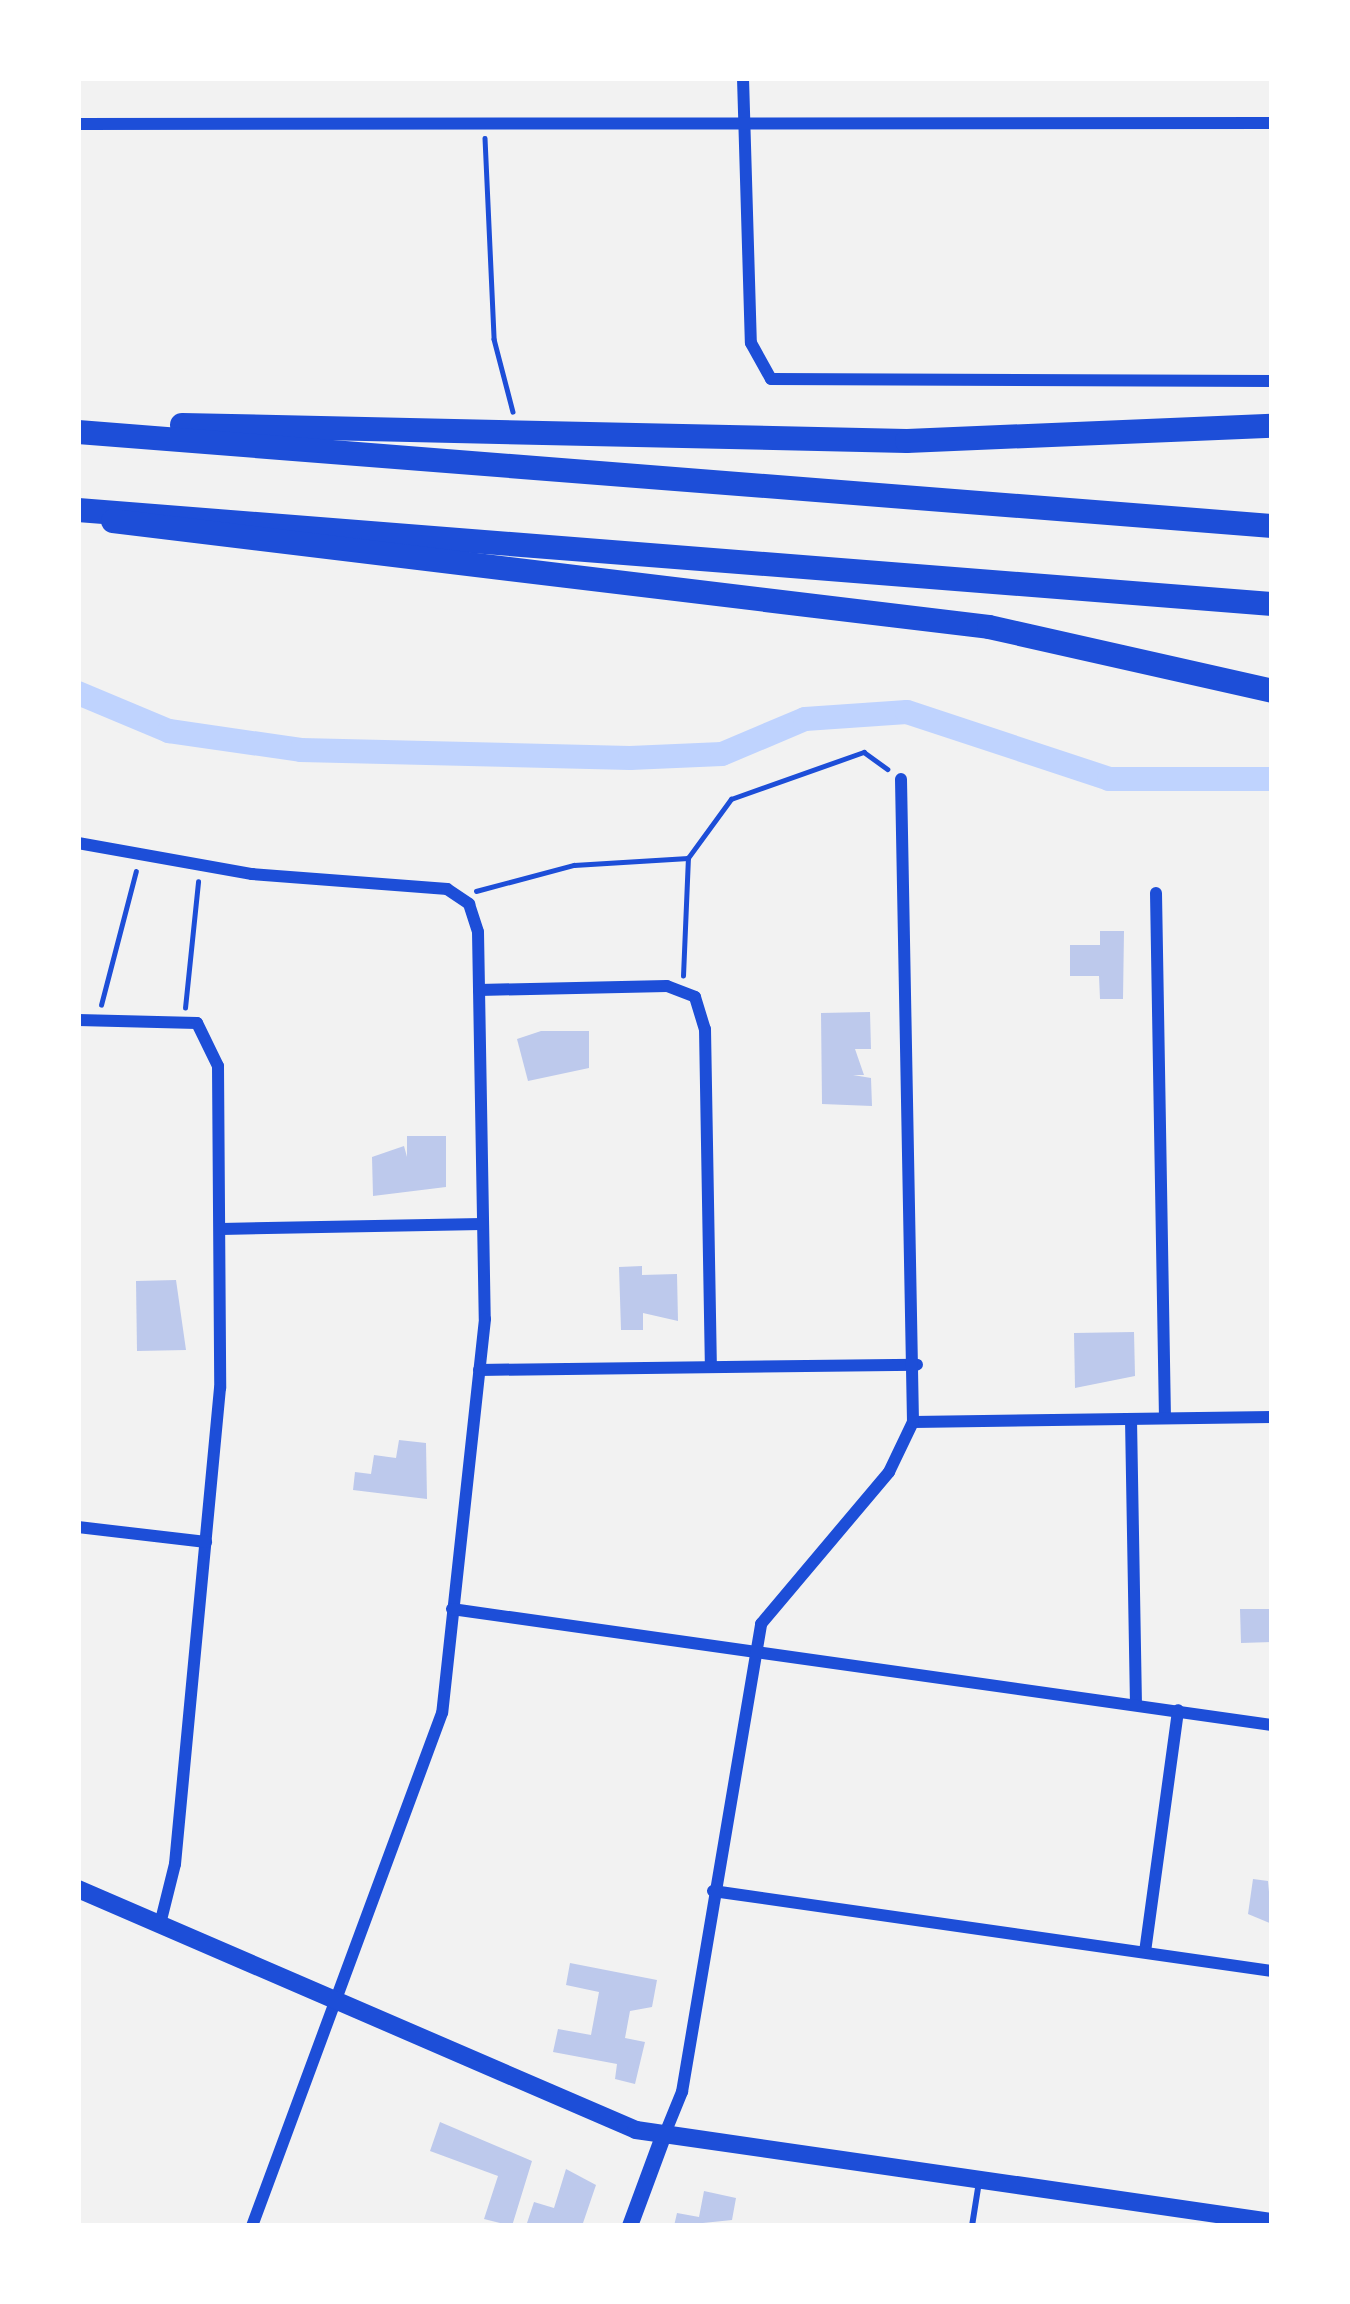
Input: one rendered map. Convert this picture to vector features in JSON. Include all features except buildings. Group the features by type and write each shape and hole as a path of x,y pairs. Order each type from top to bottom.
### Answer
{"highway":[{"path":"78,427 907,441 1272,426"},
{"path":"78,427 1272,526"},
{"path":"88,511 1272,604"},
{"path":"88,511 168,536 989,627 1272,691"}],"main road":[{"path":"78,1889 663,2137 979,2181 1167,2217 1272,2222"}],"street":[{"path":"743,78 758,367 808,384 1272,380"},
{"path":"78,124 748,128 1272,123"},
{"path":"630,2226 682,2092 754,1650 766,1613 875,1490 913,1422 917,1365 901,779"},
{"path":"78,843 200,865 460,895 478,932 479,1370 438,1735 330,1997 253,2226"},
{"path":"1156,893 1166,1418"},
{"path":"479,990 682,988 705,1029 711,1366"},
{"path":"78,1020 184,1019 208,1032 221,1229 206,1542 160,1924"},
{"path":"221,1229 482,1224"},
{"path":"479,1370 917,1365"},
{"path":"913,1422 1272,1417"},
{"path":"1131,1419 1136,1703"},
{"path":"78,1527 206,1542"},
{"path":"452,1610 1272,1725"},
{"path":"1145,1952 1178,1710"},
{"path":"713,1891 1272,1971"}],"lane":[{"path":"973,2226 979,2181"}],"path":[{"path":"484,126 494,339 519,435"},
{"path":"682,988 688,858 731,799 864,752 901,779"},
{"path":"97,1020 140,854"},
{"path":"460,895 574,865 688,858"},
{"path":"184,1019 200,865"}],"waterway":[{"path":"78,693 169,731 301,750 630,758 722,754 805,719 907,712 1109,779 1272,779"}]}
